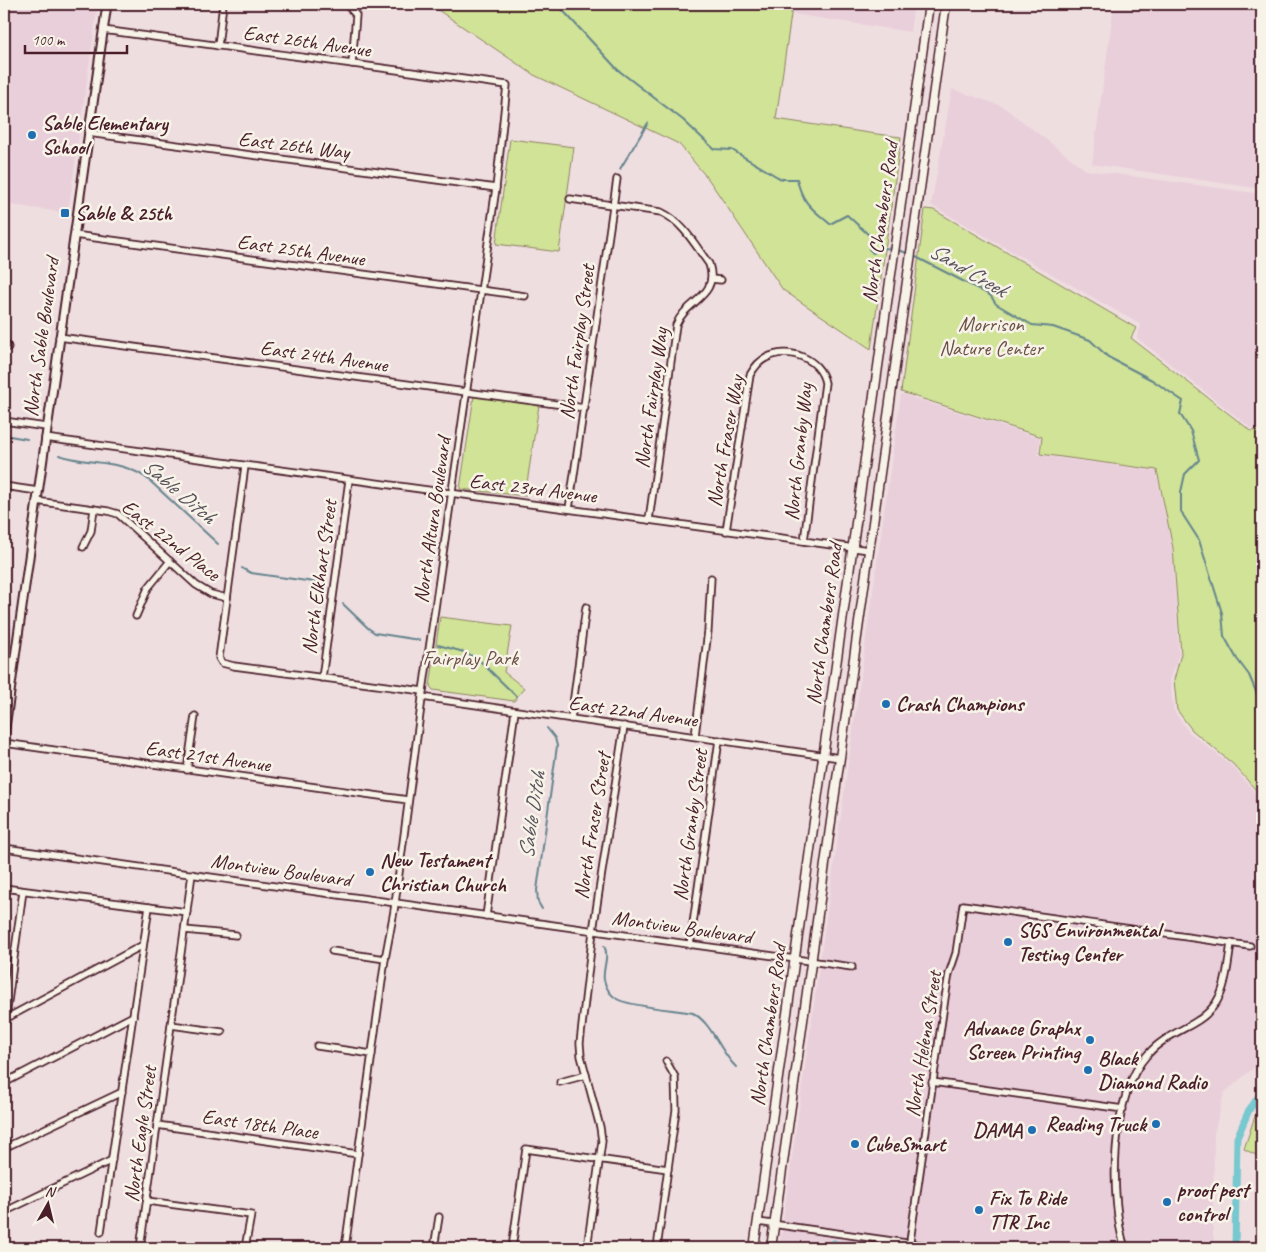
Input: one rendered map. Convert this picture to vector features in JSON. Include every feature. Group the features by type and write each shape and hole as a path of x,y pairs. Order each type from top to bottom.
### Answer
{"main road":[{"name":"North Chambers Road","path":"754,1248 929,4"},
{"name":"North Chambers Road","path":"771,1248 946,4"},
{"path":"908,153 924,155"}],"street":[{"name":"North Sable Boulevard","path":"4,735 7,687 38,491 106,4"},
{"path":"218,46 223,4"},
{"path":"346,4 356,15 352,64"},
{"name":"East 26th Avenue","path":"103,30 507,86"},
{"name":"North Altura Boulevard","path":"345,1248 496,188 507,86"},
{"name":"East 26th Way","path":"88,133 496,188"},
{"name":"North Fairplay Street","path":"569,509 617,178"},
{"path":"570,199 661,212 674,219 681,226 709,264 711,279 722,280"},
{"name":"East 25th Avenue","path":"74,235 525,296"},
{"name":"North Fairplay Way","path":"649,520 676,325 683,313 705,294 711,279"},
{"name":"East 24th Avenue","path":"59,337 585,408"},
{"path":"4,341 8,347"},
{"name":"North Fraser Way","path":"726,531 750,375 760,361 767,357 779,354 792,355"},
{"name":"North Granby Way","path":"792,355 814,362 822,372 825,383 804,541"},
{"path":"4,421 46,427"},
{"name":"East 23rd Avenue","path":"45,438 869,550"},
{"path":"227,598 245,466"},
{"name":"North Elkhart Street","path":"322,678 349,480"},
{"path":"4,486 38,491"},
{"name":"East 22nd Place","path":"36,501 118,514 203,590 227,598"},
{"name":"East 22nd Place","path":"83,547 91,530 94,509"},
{"path":"136,616 148,588 170,561"},
{"name":"North Granby Street","path":"695,736 708,631 711,578"},
{"name":"East 22nd Avenue","path":"227,598 220,660 224,664 423,694 515,711 840,758"},
{"path":"571,719 586,607"},
{"path":"486,916 515,711"},
{"path":"187,770 195,716"},
{"name":"North Fraser Street","path":"587,1248 602,1141 581,1056 580,1044 593,931 624,726"},
{"name":"North Granby Street","path":"690,944 719,740"},
{"name":"East 21st Avenue","path":"4,743 408,800"},
{"name":"Montview Boulevard","path":"4,848 852,967"},
{"name":"North Eagle Street","path":"140,1248 192,874"},
{"path":"4,888 187,912"},
{"path":"4,1031 23,891"},
{"name":"North Helena Street","path":"909,1246 945,998 949,974 956,954 963,905 1231,943"},
{"path":"101,1232 149,907"},
{"path":"185,930 236,935"},
{"path":"1125,1248 1118,1223 1114,1183 1122,1109 1133,1077 1146,1055 1158,1044 1202,1018 1217,1003 1226,978 1231,943 1250,946"},
{"path":"5,1019 143,945"},
{"path":"332,951 385,959"},
{"path":"4,1083 133,1016"},
{"path":"171,1025 222,1032"},
{"path":"317,1046 372,1054"},
{"path":"657,1248 676,1110 674,1073 666,1061"},
{"path":"560,1082 586,1075"},
{"path":"932,1082 1122,1109"},
{"path":"4,1148 122,1092"},
{"name":"East 18th Place","path":"157,1125 358,1154"},
{"path":"512,1248 526,1150 668,1169"},
{"path":"4,1212 112,1160"},
{"path":"147,1201 251,1215 245,1248"},
{"path":"434,1248 439,1217"},
{"path":"758,1222 909,1246 942,1248"}],"shaded area":[{"path":"4,4 98,4 68,213 4,204"},
{"path":"786,4 914,4 910,32 793,14 794,7"},
{"path":"1114,4 1262,4 1262,189 1092,164"},
{"path":"952,89 1002,106 1086,170 1262,194 1262,425 1251,428 1137,338 1141,325 931,205"},
{"path":"901,394 1040,438 1038,455 1156,471 1172,548 1179,654 1170,680 1174,711 1189,732 1232,766 1262,800 1262,1061 1224,1093 1214,1134 1213,1235 1215,1248 779,1248"}],"green space":[{"path":"429,4 781,4 792,8 776,119 901,137 871,349 783,290 709,180 679,144 534,75"},
{"path":"510,139 574,147 559,252 496,244"},
{"name":"Morrison Nature Center","path":"925,209 934,210 1136,328 1131,338 1251,431 1262,429 1262,797 1234,765 1192,730 1177,710 1174,680 1181,654 1173,548 1157,470 1040,454 1042,437 901,392"},
{"path":"474,396 539,405 525,496 460,489"},
{"name":"Fairplay Park","path":"440,617 512,626 504,672 524,688 514,701 433,690 430,686"},
{"path":"1262,1105 1262,1158 1244,1149 1256,1113"}],"waterway":[{"name":"Sand Creek","path":"557,4 618,70 683,120 714,149 732,150 781,179 797,179 805,200 830,224 847,215 871,237 869,249 873,253 885,248 893,249"},
{"path":"620,169 648,123"},
{"name":"Sand Creek","path":"898,250 907,253"},
{"name":"Sand Creek","path":"914,256 990,295 996,304 1032,325 1053,327 1090,340 1108,357 1152,380 1183,401 1180,414 1191,431 1199,460 1185,474 1181,492 1181,512 1199,540 1222,613 1224,636 1249,675 1262,706"},
{"name":"Sable Ditch","path":"4,435 27,439"},
{"name":"Sable Ditch","path":"59,455 117,465 138,473 149,480 218,544"},
{"name":"Sable Ditch","path":"242,568 251,573 321,583"},
{"name":"Sable Ditch","path":"343,604 375,633 419,640"},
{"name":"Sable Ditch","path":"438,645 464,652 479,660 516,696"},
{"name":"Sable Ditch","path":"542,909 538,902 537,890 557,746 555,738 547,728"},
{"name":"Sable Ditch","path":"604,946 606,950 604,980 612,995 631,1004 693,1013 706,1024 736,1067"},
{"path":"1235,1248 1237,1138 1249,1110 1262,1092"},
{"path":"833,1248 834,1243"}],"place":[{"name":"Sable Elementary School","path":"32,135"},
{"name":"Sable & 25th","path":"65,213"},
{"name":"Crash Champions","path":"886,704"},
{"name":"New Testament Christian Church","path":"370,872"},
{"name":"SGS Environmental Testing Center","path":"1008,942"},
{"name":"Advance Graphx Screen Printing","path":"1090,1040"},
{"name":"Black Diamond Radio","path":"1088,1070"},
{"name":"Reading Truck","path":"1156,1124"},
{"name":"DAMA","path":"1032,1130"},
{"name":"CubeSmart","path":"855,1144"},
{"name":"proof pest control","path":"1167,1202"},
{"name":"Fix To Ride TTR Inc","path":"979,1210"}]}
